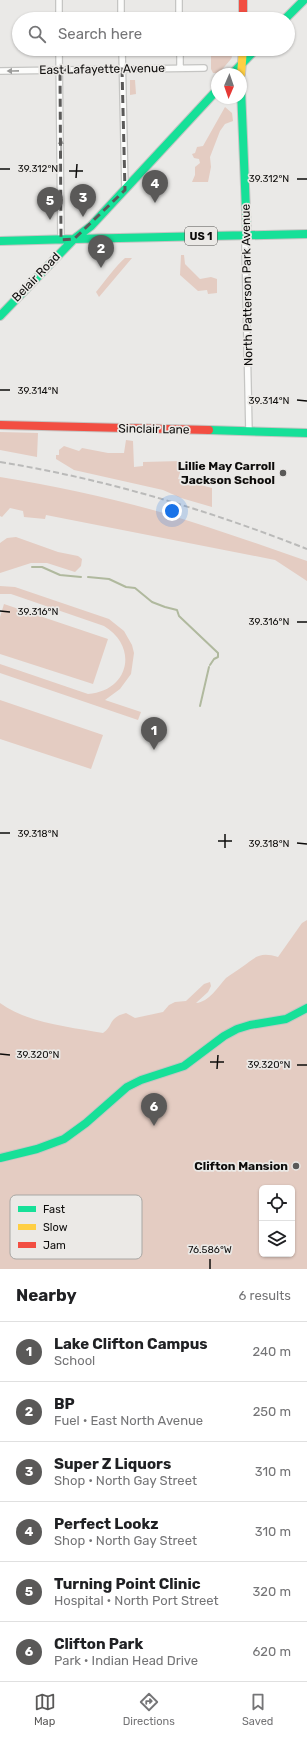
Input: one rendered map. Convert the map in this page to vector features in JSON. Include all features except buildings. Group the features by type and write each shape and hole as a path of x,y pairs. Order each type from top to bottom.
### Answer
{"main road":[{"path":"243,0 243,12"},
{"path":"292,12 304,0"},
{"path":"242,68 243,56"},
{"path":"238,68 249,56"},
{"name":"Belair Road","path":"0,316 56,256 91,226 211,97"},
{"name":"North Patterson Park Avenue","path":"242,104 247,236"},
{"name":"US 1","path":"74,239 307,234"},
{"path":"0,241 74,239"},
{"name":"Sinclair Lane","path":"0,425 307,433"},
{"path":"0,1158 46,1146 65,1138 79,1129 106,1103 129,1086 137,1082 182,1068 200,1056 228,1032 236,1028 288,1019 307,1008"}],"street":[{"path":"59,0 59,12"},
{"path":"121,0 121,12"},
{"path":"179,0 179,12"},
{"path":"59,56 61,240"},
{"path":"122,56 125,190"},
{"path":"180,56 180,68"},
{"name":"East Lafayette Avenue","path":"0,71 204,68"},
{"name":"North Patterson Park Avenue","path":"247,236 245,245 249,432"}],"highlighted area":[{"path":"122,69 125,190 74,239 61,240 60,70"}],"shaded area":[{"path":"211,56 232,56 223,68 211,68"},
{"path":"130,80 135,80 136,94 130,95"},
{"path":"225,107 232,113 233,121 225,124 220,131 210,157 211,167 208,182 192,182 195,175 195,167 200,163 199,159 194,158 192,154 195,153 197,147 203,146"},
{"path":"181,255 184,255 185,264 200,279 211,277 217,279 217,293 208,294 207,290 198,291 180,275"},
{"path":"125,258 132,258 99,297 96,292"},
{"path":"0,432 38,433 37,457 0,450"},
{"path":"126,440 133,441 134,467 143,466 143,462 181,461 182,466 178,479 212,488 212,507 181,498 163,490 74,470 56,459 56,455 59,455 59,450 64,446 79,451 82,448 108,453 124,453"},
{"path":"0,477 121,501 234,536 307,561 307,581 275,560 46,515 45,519 24,517 23,511 10,508 2,517 0,516"},
{"path":"16,537 58,552 78,556 82,559 81,566 75,572 47,563 31,563 0,573 0,543 7,538"},
{"path":"0,586 15,587 109,619 124,631 132,645 134,653 131,674 120,689 105,700 141,712 138,720 0,673 0,664 88,694 102,691 113,685 120,677 124,667 125,656 122,645 115,635 104,626 11,594 0,594"},
{"path":"4,604 108,639 93,684 0,654 0,617"},
{"path":"0,700 103,735 91,769 0,739"},
{"path":"307,920 307,1269 0,1269 0,1003 11,1010 36,1020 103,1033 109,1028 113,1020 120,1015 126,1013 135,1018 163,1012 169,1005 175,1002 186,1001 204,984 210,982 211,986 208,992 196,1003 201,1002 213,994 226,978 254,958 262,955 272,955 278,957 302,923"}],"waterway":[{"path":"32,567 42,567 60,575 81,577"},
{"path":"88,577 109,579 126,587 135,588 152,602 177,610 179,616 218,653 218,657 214,659 210,665"},
{"path":"200,706 209,667"}],"railway":[{"path":"0,462 78,477 156,497 232,521 307,549"}],"traffic: fast":[{"path":"292,12 304,0"},
{"path":"238,68 249,56"},
{"path":"0,241 74,239 91,226 211,96"},
{"path":"242,104 247,235"},
{"path":"0,316 74,239 307,234"},
{"path":"209,430 307,433"},
{"path":"0,1158 37,1149 64,1139 86,1123 127,1087 141,1080 184,1066 224,1036 237,1029 250,1025 286,1019 307,1008"}],"traffic: slow":[{"path":"241,68 242,56"}],"traffic: jam":[{"path":"243,0 243,12"},
{"path":"0,425 209,430"}],"place":[{"name":"Perfect Lookz","path":"155,203"},
{"name":"Super Z Liquors","path":"83,217"},
{"name":"Turning Point Clinic","path":"50,220"},
{"name":"BP","path":"101,268"},
{"name":"Lillie May Carroll Jackson School","path":"283,473"},
{"name":"Lake Clifton Campus","path":"154,750"},
{"name":"Clifton Park","path":"154,1126"},
{"name":"Clifton Mansion","path":"296,1166"}]}
